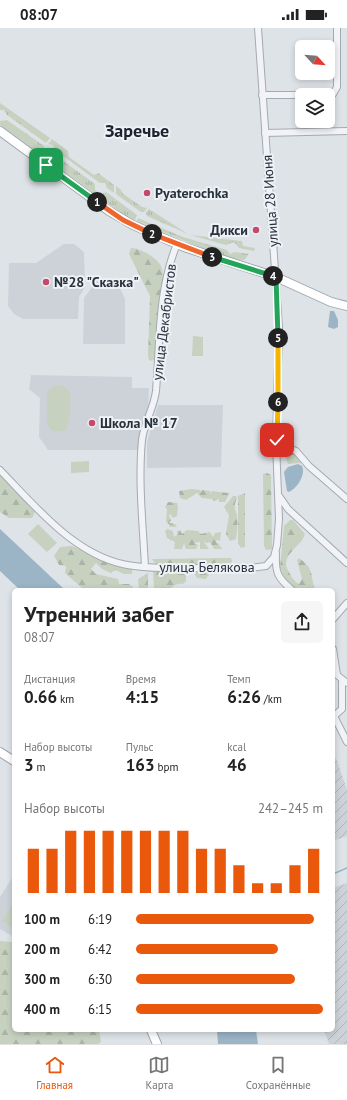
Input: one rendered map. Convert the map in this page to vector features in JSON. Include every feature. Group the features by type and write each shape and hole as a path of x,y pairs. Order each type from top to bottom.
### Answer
{"main road":[{"name":"улица Декабристов","path":"0,132 115,215 149,233 177,244 276,277 331,302 347,306"},
{"path":"0,752 12,760"},
{"path":"152,1032 157,1044"}],"street":[{"name":"улица 28 Июня","path":"258,28 264,133 276,277 278,327 276,443 278,494"},
{"path":"335,90 337,87 337,28"},
{"path":"262,95 295,95"},
{"path":"264,133 347,131"},
{"name":"улица Декабристов","path":"154,401 164,299 170,262 177,244"},
{"name":"улица Белякова","path":"145,567 142,451 143,432 154,401"},
{"path":"276,443 296,451 309,466 347,499"},
{"name":"улица Белякова","path":"0,470 57,528 72,541 92,552 119,563 145,567 259,567 269,563 277,549"},
{"path":"278,494 275,569 279,578 290,588"},
{"path":"278,494 280,500 347,563"},
{"path":"335,617 347,603"},
{"path":"335,658 340,679 342,709 335,714"},
{"path":"335,720 347,742"}],"shaded area":[{"name":"№28 \"Сказка\"","path":"64,244 74,244 84,252 85,287 79,297 78,319 23,319 14,314 8,306 9,263 36,263"},
{"path":"99,278 116,279 125,299 125,344 83,344 84,298"},
{"name":"Школа № 17","path":"31,375 132,377 132,388 149,388 148,411 140,450 48,450 39,437 40,398 29,389"},
{"path":"158,405 223,405 221,467 147,468 147,442"},
{"path":"336,758 347,790 347,836 335,840"},
{"path":"12,878 12,936 0,929 0,897"},
{"path":"347,883 347,1044 329,1044 325,1032 335,1032 335,887"}],"green space":[{"path":"0,103 50,138 46,143 7,115 4,110 0,110"},
{"path":"7,120 44,146 43,151 47,155 55,155 95,184 95,190 97,192 106,192 137,215 135,220 117,210 0,125 0,121"},
{"path":"52,139 68,151 69,157 94,175 98,173 114,185 114,193 107,188 105,183 100,183 55,150 53,145 48,144"},
{"path":"116,186 122,193 142,207 147,208 144,212 141,212 116,194"},
{"path":"149,209 188,234 147,216 146,213"},
{"path":"138,218 183,237 227,250 230,254 235,252 249,254 244,260 235,259 192,244 137,221"},
{"path":"190,235 242,241 243,246 255,248 254,251 239,248 234,242 226,245"},
{"path":"131,248 135,248 152,257 159,263 162,270 163,282 155,358 152,361 149,360 148,355 150,296 129,254"},
{"path":"193,336 203,337 203,356 192,356"},
{"path":"58,385 63,386 69,392 70,406 66,430 54,431 47,423 47,394 51,388"},
{"path":"285,448 294,451 301,461 300,463 288,464 283,450"},
{"path":"89,461 89,472 71,473 71,462"},
{"path":"267,473 271,475 272,549 266,550 264,546 263,474"},
{"path":"0,474 34,506 35,512 32,518 9,518 0,512"},
{"path":"192,489 200,490 202,492 202,490 210,491 210,494 212,491 230,492 225,502 219,502 219,499 214,501 212,499 202,498 197,493 186,500 180,498 179,491"},
{"path":"245,493 245,547 241,548 238,543 238,496"},
{"path":"233,496 236,496 237,498 235,509 237,516 237,528 236,539 230,541 226,534 229,515 224,507"},
{"path":"168,502 177,503 177,516 173,518 170,514 169,516 171,520 169,523 175,524 177,527 169,527 170,525 166,522 167,509 165,507"},
{"path":"290,520 293,520 305,534 300,543 288,556 286,566 292,577 299,584 302,579 297,560 299,558 308,566 315,588 293,588 284,577 280,567 284,526"},
{"path":"38,524 57,543 47,552 28,534"},
{"path":"167,529 173,531 174,537 177,535 177,531 180,530 182,534 187,530 198,531 201,534 210,532 213,537 215,533 221,532 220,541 216,540 216,542 222,549 214,549 210,542 204,542 209,549 200,549 200,542 194,543 198,545 196,549 186,549 184,543 182,549 174,549 175,542 167,538 165,531"},
{"path":"72,546 125,568 132,569 132,574 124,574 115,570 111,573 102,569 96,563 91,569 96,574 118,579 119,584 129,584 133,588 82,588 65,573 66,566 59,565 54,556 60,547"},
{"path":"231,558 232,561 230,566 157,566 152,559"},
{"path":"166,569 174,572 182,570 186,572 186,581 183,584 176,585 171,588 154,588 153,571 157,570 166,573"},
{"path":"191,569 211,571 206,579 197,578"},
{"path":"148,573 148,588 139,588 138,579"},
{"path":"12,905 12,927 2,921"},
{"path":"0,941 12,942 12,1032 99,1032 101,1042 98,1044 0,1044"}],"water":[{"path":"330,311 334,311 338,320 338,327 334,329 328,327"},
{"path":"298,464 302,466 302,477 298,484 289,492 287,491 284,472 288,467"},
{"path":"0,529 63,588 18,588 0,571"},
{"path":"217,1032 256,1032 258,1044 218,1044"}],"waterway":[{"path":"335,873 347,868"}],"place":[{"name":"Pyaterochka","path":"147,193"},
{"name":"Дикси","path":"256,230"},
{"name":"№28 \"Сказка\"","path":"46,282"},
{"name":"Школа № 17","path":"92,423"}],"district":[{"name":"Заречье","path":"137,130"}],"route":[{"path":"46,165 109,211 133,225 184,247 276,277 278,327 277,440"}]}
